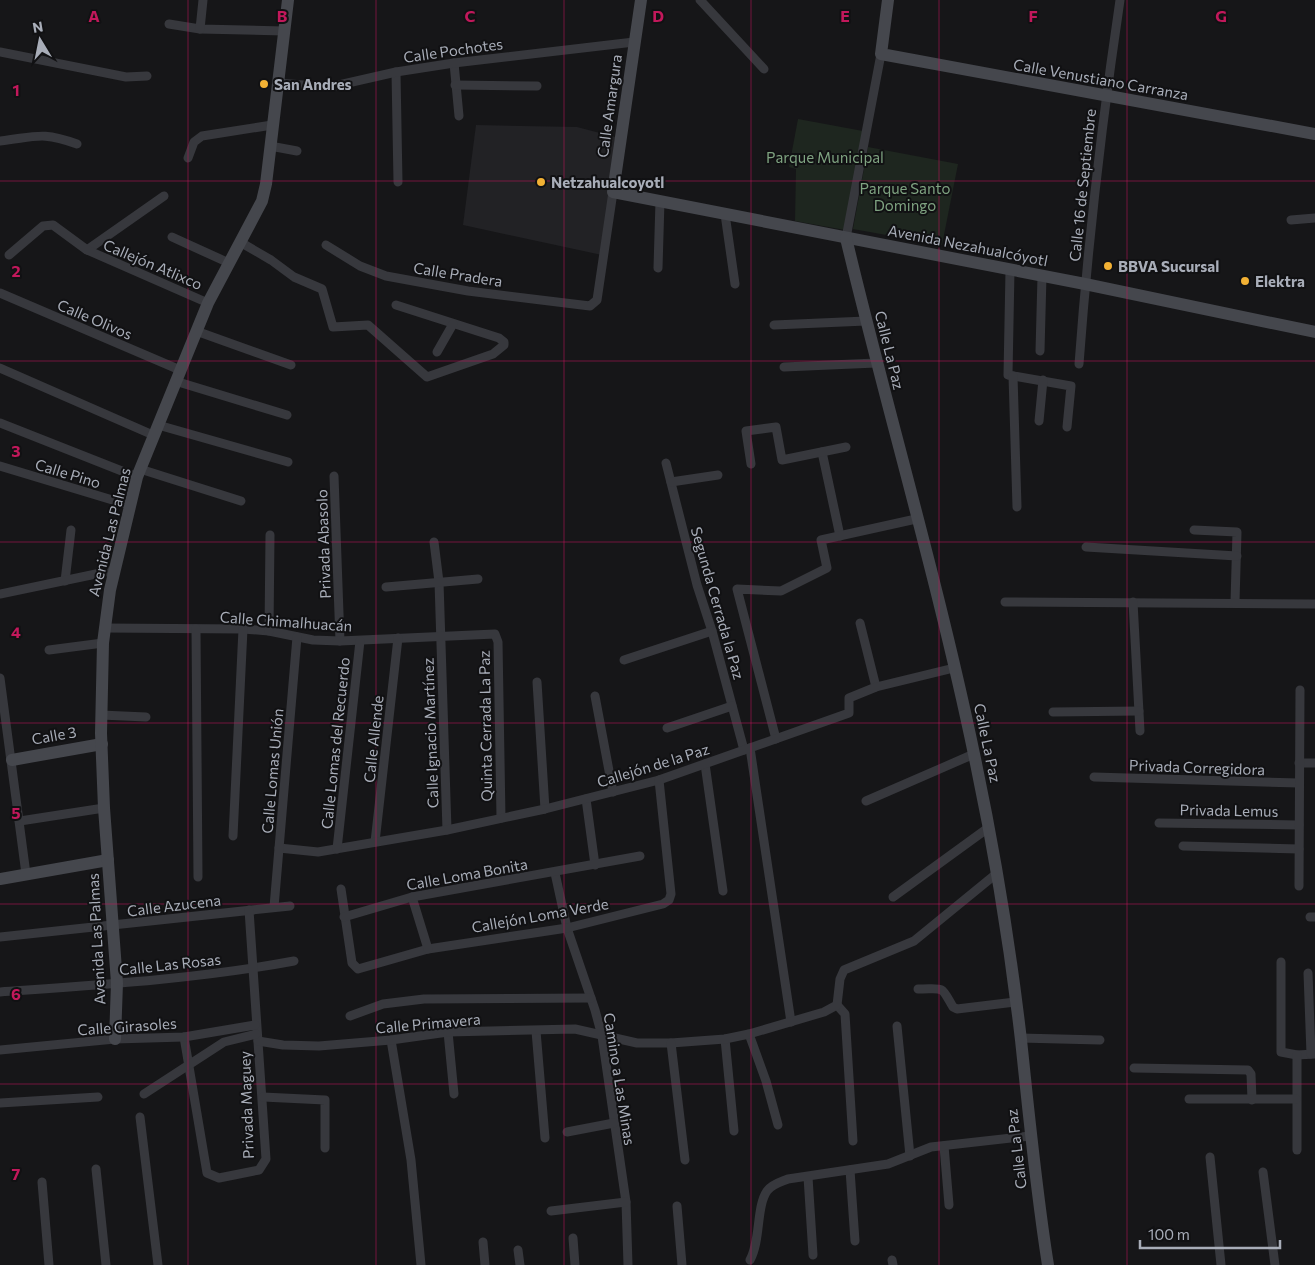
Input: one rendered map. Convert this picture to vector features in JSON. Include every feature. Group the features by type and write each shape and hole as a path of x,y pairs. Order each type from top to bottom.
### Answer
{"main road":[{"name":"Avenida Las Palmas","path":"115,1039 117,983 104,808 101,715 104,628 129,506 139,473 208,303 262,201 266,184 288,0"},
{"name":"Calle Amargura","path":"614,192 641,0"},
{"path":"881,54 888,0"},
{"name":"Calle Venustiano Carranza","path":"881,54 1106,97 1315,134"},
{"name":"Avenida Nezahualcóyotl","path":"614,192 1085,284 1315,332"},
{"name":"Calle La Paz","path":"846,238 974,754 996,874 1015,1002 1030,1136 1048,1265"},
{"name":"Calle 3","path":"12,760 102,744"},
{"path":"0,879 108,860"}],"street":[{"path":"200,29 202,0"},
{"path":"700,0 764,70"},
{"name":"Calle 16 de Septiembre","path":"1079,364 1085,284 1106,97 1120,0"},
{"path":"169,24 200,29 284,31"},
{"name":"Calle Pochotes","path":"277,82 330,87 396,72 454,63 634,42"},
{"path":"0,52 126,77 146,76"},
{"path":"846,238 881,54"},
{"path":"454,63 459,116"},
{"path":"396,72 398,182"},
{"path":"455,85 538,86"},
{"path":"188,158 194,142 202,136 272,125"},
{"path":"0,141 29,135 52,135 77,144"},
{"path":"270,146 297,151"},
{"name":"Calle Amargura","path":"594,304 614,192"},
{"path":"87,250 164,196"},
{"path":"658,268 660,201"},
{"path":"725,214 734,284"},
{"path":"1291,220 1315,218"},
{"name":"Callejón Atlixco","path":"9,256 43,226 50,224 87,250 208,303"},
{"path":"172,237 229,263"},
{"path":"240,242 271,260 294,277 322,290 333,327 368,326 427,377 493,354 504,346 502,340 396,305"},
{"name":"Calle Pradera","path":"326,244 360,266 386,276 468,291 587,306 594,304"},
{"path":"1010,270 1008,376 1043,380 1071,386 1067,427"},
{"path":"1040,351 1042,276"},
{"name":"Calle Olivos","path":"0,293 177,376 287,415"},
{"path":"774,325 866,321"},
{"path":"437,352 453,324"},
{"path":"196,331 292,364"},
{"path":"784,367 876,363"},
{"path":"0,368 155,430 288,462"},
{"path":"1013,376 1017,507"},
{"path":"1039,421 1043,380"},
{"path":"0,423 139,473 241,500"},
{"path":"751,464 746,431 776,426 782,460 846,447"},
{"path":"822,452 840,536"},
{"name":"Segunda Cerrada la Paz","path":"666,463 697,585 712,631 732,706 747,749 791,1022"},
{"name":"Calle Pino","path":"0,466 129,506"},
{"path":"671,482 718,475"},
{"name":"Privada Abasolo","path":"334,476 340,641"},
{"path":"776,740 737,590 781,591 827,568 821,540 916,519"},
{"path":"65,581 71,530"},
{"path":"1194,530 1237,532 1235,602"},
{"path":"269,631 270,535"},
{"name":"Calle Ignacio Martínez","path":"434,542 439,582 447,830"},
{"path":"1086,547 1237,556"},
{"path":"0,594 115,570"},
{"path":"386,587 478,579"},
{"path":"1005,602 1315,604"},
{"path":"1133,602 1140,731"},
{"path":"860,622 876,687"},
{"name":"Calle Chimalhuacán","path":"104,628 243,629 340,641 495,634"},
{"path":"196,629 198,877"},
{"path":"233,836 243,629"},
{"path":"624,660 712,631"},
{"name":"Quinta Cerrada La Paz","path":"495,634 498,642 501,818"},
{"name":"Calle Lomas Unión","path":"274,907 296,637"},
{"name":"Calle Allende","path":"375,842 398,638"},
{"name":"Calle Lomas del Recuerdo","path":"337,849 360,640"},
{"path":"49,650 103,643"},
{"name":"Callejón de la Paz","path":"279,848 318,852 447,830 545,809 659,780 849,713 848,698 876,687 954,668"},
{"path":"0,678 26,874"},
{"path":"537,682 545,809"},
{"path":"1299,886 1300,690"},
{"path":"595,696 613,792"},
{"path":"667,728 732,706"},
{"path":"1053,712 1139,711"},
{"path":"101,715 146,717"},
{"path":"866,801 974,754"},
{"path":"1299,763 1315,763"},
{"path":"705,764 723,891"},
{"name":"Privada Corregidora","path":"1094,777 1299,783"},
{"name":"Callejón Loma Verde","path":"344,917 352,963 355,968 428,949 567,928 663,904 669,900 671,894 659,780"},
{"path":"586,799 595,866"},
{"path":"20,821 104,808"},
{"name":"Privada Lemus","path":"1159,823 1299,825"},
{"path":"893,897 988,828"},
{"path":"1183,846 1299,849"},
{"name":"Calle Loma Bonita","path":"344,917 412,897 595,866 640,856"},
{"name":"Camino a Las Minas","path":"555,873 567,928 596,1010 602,1036 626,1202 628,1265"},
{"path":"853,1141 845,1014 837,1005 840,979 844,970 914,941 996,874"},
{"path":"341,889 344,917"},
{"path":"412,897 428,949"},
{"name":"Calle Azucena","path":"0,937 290,906"},
{"name":"Privada Maguey","path":"187,1066 206,1170 210,1176 219,1178 254,1172 262,1167 266,1160 249,910"},
{"name":"Calle Las Rosas","path":"0,992 117,983 253,969 294,961"},
{"path":"1281,962 1281,1052 1297,1055 1313,1054 1308,973"},
{"path":"918,989 941,989 948,994 953,1007 957,1009 1015,1002"},
{"path":"350,1016 383,1004 424,999 591,998"},
{"name":"Calle Primavera","path":"256,1033 283,1045 319,1046 391,1040 448,1032 575,1029 637,1043 671,1043 725,1039 749,1034 824,1012 837,1005"},
{"path":"897,1026 910,1156"},
{"path":"536,1031 545,1138"},
{"path":"448,1032 454,1094"},
{"path":"144,1094 224,1042 256,1033"},
{"name":"Calle Girasoles","path":"0,1050 115,1039 256,1033"},
{"path":"749,1034 766,1081 778,1125"},
{"path":"184,1037 187,1066"},
{"path":"1020,1038 1100,1040"},
{"path":"725,1039 734,1131"},
{"path":"391,1040 411,1160 421,1265"},
{"path":"671,1043 685,1160"},
{"path":"1297,1055 1297,1150"},
{"path":"1134,1068 1248,1070 1251,1074 1252,1100"},
{"path":"0,1103 98,1096"},
{"path":"262,1097 325,1100 325,1148"},
{"path":"1189,1100 1296,1099"},
{"path":"140,1117 158,1265"},
{"path":"567,1132 614,1123"},
{"path":"750,1260 757,1248 758,1224 767,1191 776,1184 788,1179 888,1164 930,1147 1030,1136"},
{"path":"944,1146 949,1205"},
{"path":"1210,1156 1221,1265"},
{"path":"96,1169 106,1265"},
{"path":"850,1170 855,1241"},
{"path":"1263,1172 1275,1265"},
{"path":"808,1176 813,1254"},
{"path":"42,1182 49,1265"},
{"path":"551,1211 626,1202"},
{"path":"677,1206 682,1265"},
{"path":"574,1238 575,1265"},
{"path":"483,1242 485,1265"},
{"path":"518,1250 520,1265"}],"shaded area":[{"name":"Netzahualcoyotl","path":"476,125 577,127 619,138 602,255 463,225"}],"green space":[{"name":"Parque Municipal","path":"798,119 863,131 845,230 795,221 796,169 789,167"},
{"name":"Parque Santo Domingo","path":"868,147 958,164 942,245 853,229"}],"place":[{"name":"San Andres","path":"264,84"},
{"name":"Netzahualcoyotl","path":"541,182"},
{"name":"BBVA Sucursal","path":"1108,266"},
{"name":"Elektra","path":"1245,281"}]}
